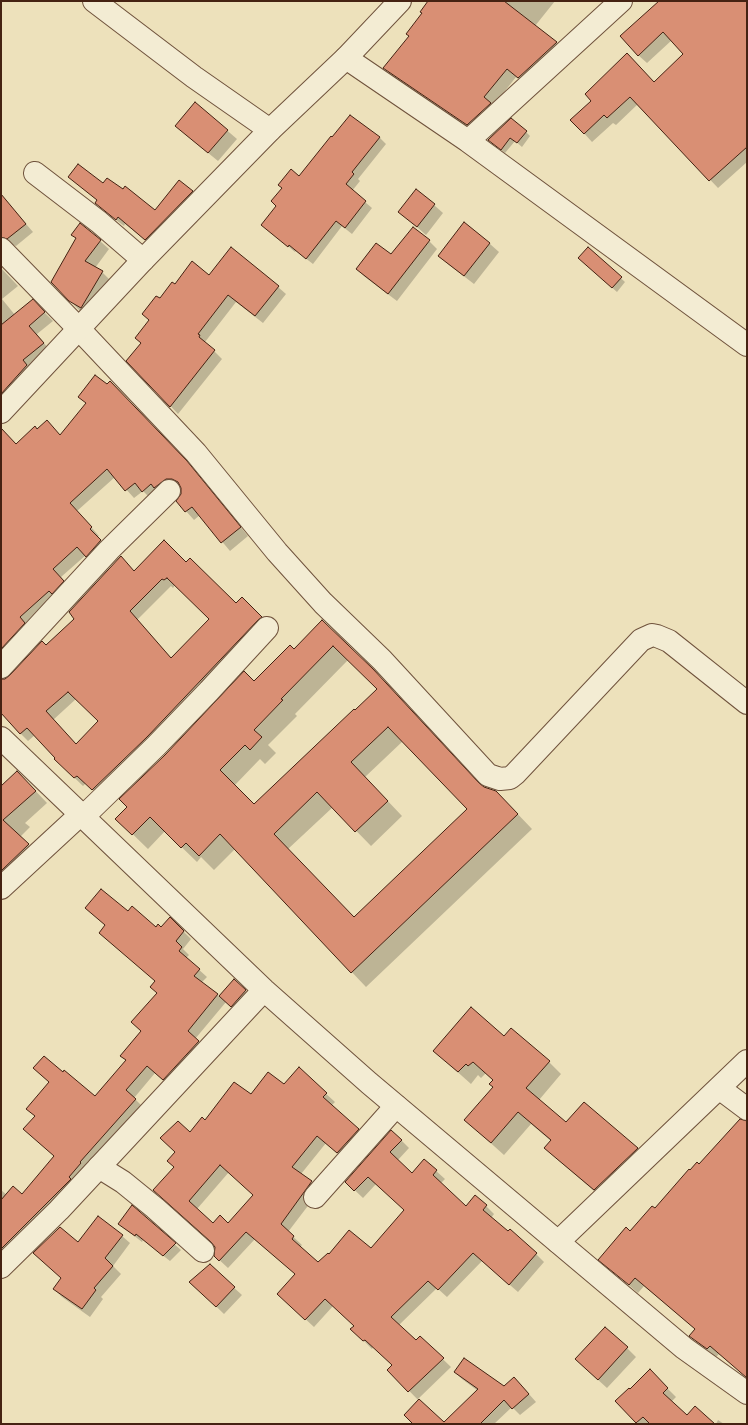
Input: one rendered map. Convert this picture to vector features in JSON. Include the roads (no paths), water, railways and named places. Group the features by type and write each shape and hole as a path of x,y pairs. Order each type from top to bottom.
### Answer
{"street":[{"path":"94,1 194,78 270,130"},
{"path":"1,412 144,260 270,130 346,58 400,1"},
{"path":"468,141 620,1"},
{"path":"346,58 468,141 747,345"},
{"path":"35,173 100,222 144,260"},
{"path":"1,249 196,453 277,552 323,603 382,660 488,775 500,779 510,778 515,774 641,640 652,635 669,641 747,703"},
{"path":"1,667 109,550 168,491"},
{"path":"1,888 82,815 172,729 267,628"},
{"path":"1,738 264,990 396,1106 684,1348 747,1393"},
{"path":"1,1267 100,1167 264,990"},
{"path":"558,1242 747,1061"},
{"path":"719,1088 747,1109"},
{"path":"314,1197 396,1106"},
{"path":"100,1167 123,1182 155,1208 203,1251"}]}
